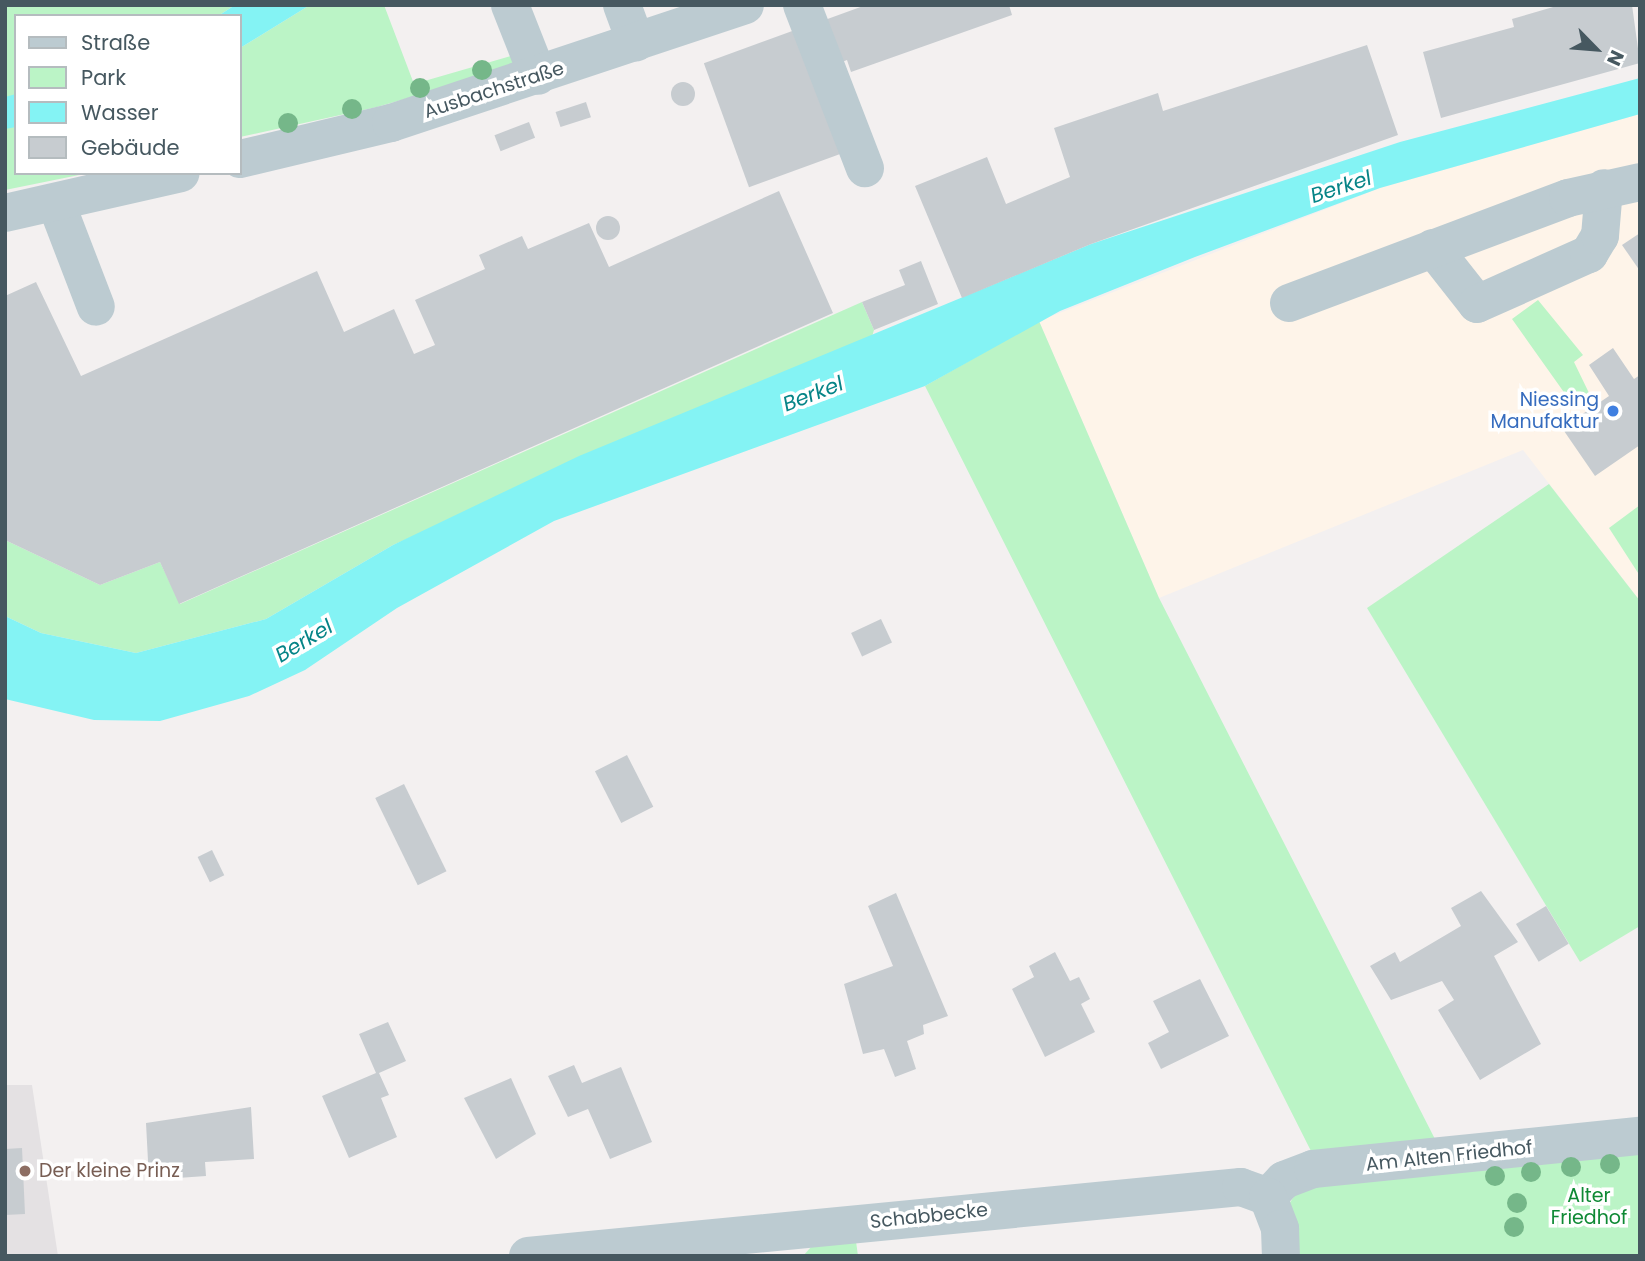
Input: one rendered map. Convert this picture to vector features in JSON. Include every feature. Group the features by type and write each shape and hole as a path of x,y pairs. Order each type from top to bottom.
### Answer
{"street":[{"path":"510,5 538,76"},
{"path":"622,5 636,43"},
{"name":"Ausbachstraße","path":"242,159 391,124 745,5"},
{"path":"802,5 865,168"},
{"path":"5,213 173,175"},
{"path":"1289,303 1433,248 1622,185"},
{"path":"1433,248 1477,304 1589,254 1600,236 1622,185"},
{"path":"56,203 96,307"},
{"name":"Am Alten Friedhof","path":"1268,1197 1284,1180 1313,1169 1640,1136"},
{"name":"Schabbecke","path":"528,1256 743,1246 1156,1191 1241,1187 1268,1197"},
{"path":"1268,1197 1280,1229 1280,1256"}],"shaded area":[{"path":"1640,114 1640,601 1523,450 1159,598 1039,321 1380,188"},
{"name":"Der kleine Prinz","path":"5,1085 32,1085 58,1256 5,1256"}],"green space":[{"path":"5,5 235,5 221,14 14,14 14,175 79,175 5,190"},
{"path":"310,5 384,5 414,84 514,55 516,67 377,107 242,137 242,47"},
{"path":"1538,300 1583,355 1574,362 1589,393 1573,405 1512,319"},
{"path":"862,302 874,330 871,340 393,545 266,619 136,653 41,633 5,616 5,540 100,585 160,562 180,604"},
{"path":"1039,321 1159,598 1437,1143 1313,1155 925,386"},
{"path":"1549,484 1640,601 1640,926 1580,962 1367,608"},
{"path":"1640,505 1640,576 1609,528"},
{"name":"Alter Friedhof","path":"1640,1153 1640,1256 1299,1256 1289,1204 1299,1189"},
{"path":"855,1234 858,1256 803,1256 811,1247"}],"water":[{"path":"235,5 310,5 242,47 242,14 221,14"},
{"name":"Berkel","path":"1640,78 1640,114 1380,188 1195,257 1060,311 925,386 554,521 397,608 305,670 249,696 160,721 94,720 5,699 5,616 41,633 136,653 266,619 393,545 579,456 1091,244 1400,142"},
{"path":"14,95 14,127 5,129 5,97"}],"building":[{"path":"866,5 1009,5 1012,15 851,72 847,60 837,64 822,21"},
{"path":"1560,5 1632,5 1640,63 1441,118 1423,52 1514,27 1512,19"},
{"path":"795,30 840,154 749,187 704,63"},
{"path":"1367,45 1398,135 1091,244 962,298 915,186 987,157 1006,204 1070,177 1054,128 1158,93 1163,111"},
{"path":"683,82 692,85 695,94 692,103 683,106 674,103 671,94 674,85"},
{"path":"586,102 591,117 561,127 556,112"},
{"path":"529,122 535,138 501,151 494,135"},
{"path":"779,191 833,313 179,604 160,562 100,585 5,540 5,296 36,282 81,376 317,271 344,332 394,309 414,354 435,345 415,300 485,269 479,255 522,236 528,249 589,223 609,267"},
{"path":"608,216 616,220 620,228 616,236 608,240 600,236 596,228 600,220"},
{"path":"1640,233 1640,271 1622,245"},
{"path":"921,261 938,304 874,330 862,302 905,285 899,270"},
{"name":"Niessing Manufaktur","path":"1613,348 1634,379 1640,375 1640,445 1595,476 1562,428 1609,396 1589,365"},
{"path":"881,619 892,643 862,657 851,633"},
{"path":"627,755 653,807 621,823 595,771"},
{"path":"404,784 447,871 418,885 375,798"},
{"path":"212,850 224,875 210,882 198,857"},
{"path":"1481,891 1518,942 1494,956 1541,1044 1480,1080 1438,1010 1454,1000 1442,981 1391,1000 1370,966 1395,952 1400,962 1461,926 1451,908"},
{"path":"896,893 948,1016 923,1025 924,1034 907,1041 916,1069 895,1077 884,1049 863,1054 844,984 893,966 868,906"},
{"path":"1546,906 1569,944 1539,962 1516,924"},
{"path":"1055,952 1070,981 1079,977 1090,999 1081,1004 1095,1032 1045,1057 1012,989 1034,977 1029,966"},
{"path":"1200,979 1229,1036 1161,1069 1148,1043 1169,1032 1153,1001"},
{"path":"388,1022 406,1061 379,1073 389,1095 381,1098 397,1137 349,1158 322,1096 376,1073 359,1034"},
{"path":"574,1065 582,1083 621,1067 652,1142 610,1159 588,1109 568,1117 548,1076"},
{"path":"511,1078 536,1134 496,1159 464,1098"},
{"path":"251,1107 254,1159 205,1162 206,1176 149,1180 146,1123"},
{"path":"22,1148 25,1214 5,1215 5,1149"}],"place":[{"name":"Niessing Manufaktur","path":"1613,411"},
{"name":"Der kleine Prinz","path":"25,1171"}]}
